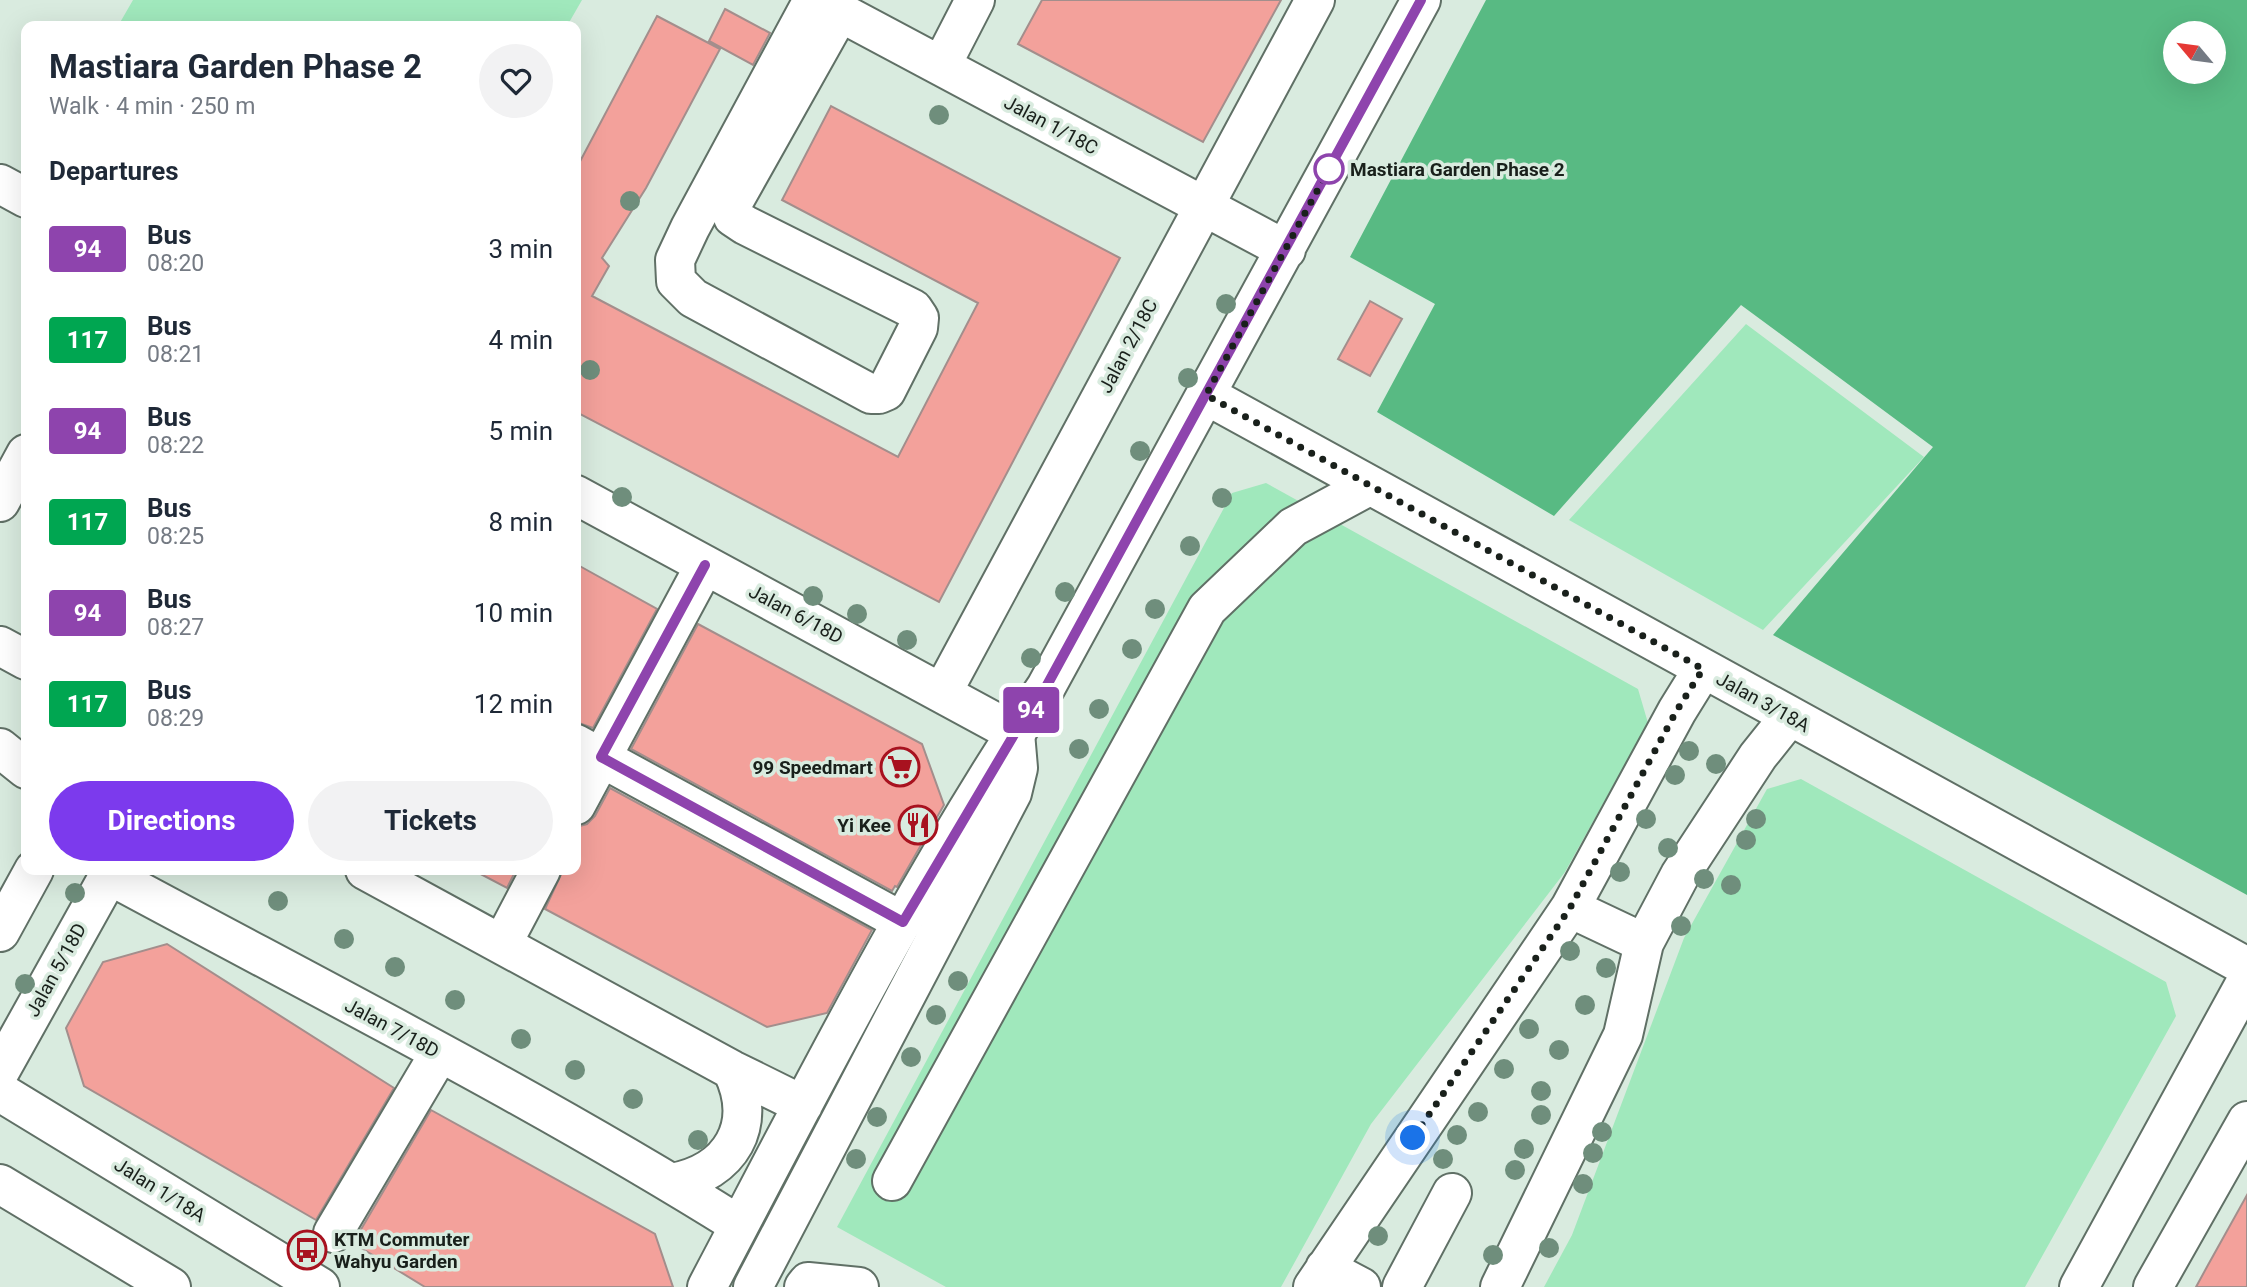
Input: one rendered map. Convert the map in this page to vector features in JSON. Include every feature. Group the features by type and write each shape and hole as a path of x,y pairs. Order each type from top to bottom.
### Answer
{"main road":[{"path":"941,66 975,0"},
{"name":"Jalan 2/18C","path":"942,693 1315,0"},
{"path":"707,1287 903,922 1015,733 1046,687 1421,0"},
{"path":"823,4 731,206 733,217 744,225 913,309 919,318 918,328 886,391 879,394 871,394 692,298 676,281 675,260 690,228 823,4"},
{"name":"Jalan 1/18C","path":"823,4 1286,250"},
{"path":"0,184 21,195"},
{"name":"Jalan 3/18A","path":"1206,395 2247,967"},
{"path":"0,502 21,463"},
{"path":"892,1181 1207,609 1293,527 1369,486"},
{"name":"Jalan 6/18D","path":"581,498 1015,733"},
{"path":"581,782 588,751 705,565"},
{"path":"0,646 21,657"},
{"path":"1361,1287 1319,1277 1570,908 1677,710 1703,669"},
{"path":"1500,1287 1623,1035 1644,943 1680,875 1758,756 1790,716"},
{"path":"753,1287 1012,793 1018,768 1015,733"},
{"path":"0,748 21,765"},
{"path":"588,751 903,922"},
{"path":"0,932 31,875"},
{"name":"Jalan 5/18D","path":"0,1071 109,875"},
{"name":"Jalan 7/18D","path":"116,875 672,1183 740,1226"},
{"path":"374,875 732,1070 803,1105"},
{"path":"502,944 538,875"},
{"path":"1570,908 1644,943"},
{"path":"2079,1287 2247,979"},
{"path":"333,1233 439,1054"},
{"path":"672,1183 705,1174 730,1151 743,1119 739,1085 732,1070"},
{"name":"Jalan 1/18A","path":"0,1092 320,1287"},
{"path":"2153,1287 2247,1121"},
{"path":"0,1184 171,1287"},
{"path":"1402,1287 1452,1193"},
{"path":"804,1287 808,1282 859,1287"}],"green space":[{"path":"133,0 582,0 570,21 121,21"},
{"path":"1486,0 2247,0 2247,895 1773,635 1933,447 1741,305 1554,516 1377,412 1435,304 1350,257"},
{"path":"1746,324 1924,457 1763,630 1569,520"},
{"path":"1266,483 1638,689 1648,723 1565,872 1371,1124 1281,1287 946,1287 837,1227 1232,493"},
{"path":"1801,779 2166,982 2176,1016 2025,1287 1544,1287 1572,1235 1684,938 1767,789"}],"building":[{"path":"1042,0 1281,0 1203,142 1018,44"},
{"path":"725,9 770,33 753,65 709,41"},
{"path":"657,16 720,49 646,188 602,258 609,266 592,296 898,457 978,303 782,200 831,106 1120,258 939,602 581,415 581,160"},
{"path":"1370,301 1402,319 1370,376 1338,359"},
{"path":"581,567 657,609 593,728 581,724"},
{"path":"698,624 922,744 944,805 897,887 892,891 631,749"},
{"path":"610,788 872,930 827,1013 767,1027 545,909 561,875 581,875 581,826 595,816"},
{"path":"482,875 514,875 507,888"},
{"path":"167,944 394,1088 316,1220 84,1086 66,1028 103,962"},
{"path":"431,1110 655,1234 673,1287 425,1287 353,1243"},
{"path":"2247,1195 2247,1287 2196,1287 2208,1265"}],"bus line":[{"name":"94","path":"705,565 601,757 903,922 1015,733 1046,687 1421,0"}],"place":[{"name":"Mastiara Garden Phase 2","path":"1329,169"},
{"name":"99 Speedmart","path":"900,767"},
{"name":"Yi Kee","path":"918,825"},
{"name":"KTM Commuter Wahyu Garden","path":"307,1250"}],"route":[{"path":"1329,169 1206,395 1703,669 1677,710 1570,908 1413,1138"}]}
